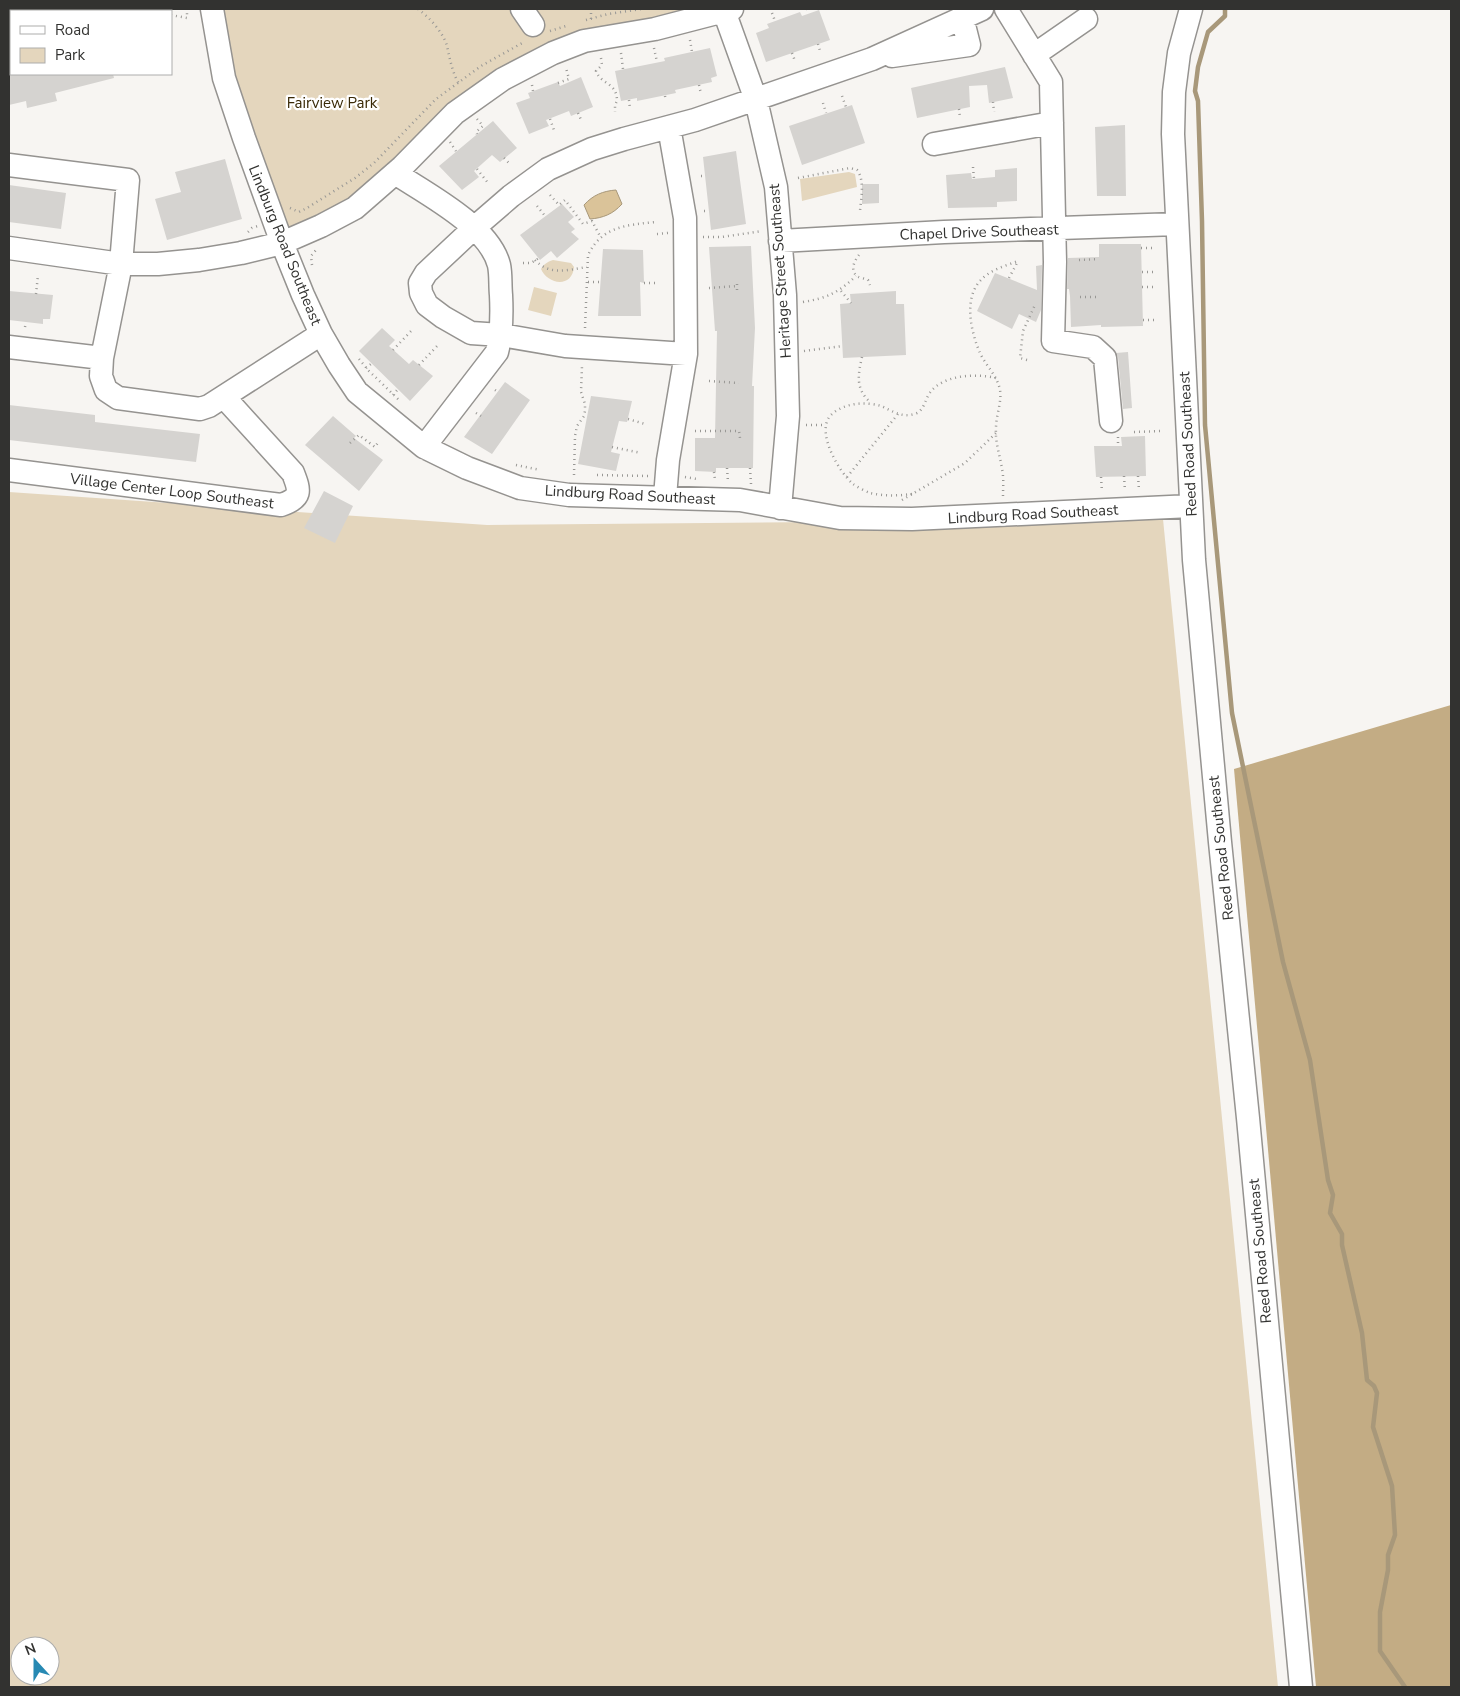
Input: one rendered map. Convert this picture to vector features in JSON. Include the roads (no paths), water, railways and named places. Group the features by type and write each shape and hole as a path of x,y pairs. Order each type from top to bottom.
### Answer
{"street":[{"name":"Lindburg Road Southeast","path":"212,9 224,78 244,138 282,243 321,334 358,392 424,447 467,468 520,488 569,495 666,487 840,518 912,519 1191,506"},
{"name":"Reed Road Southeast","path":"1190,9 1178,53 1174,92 1173,134 1194,560 1301,1687"},
{"path":"9,248 121,264 158,264 242,253 282,243 321,226 355,208 395,173 455,113 503,79 553,53 584,41 662,28 728,10"},
{"name":"Heritage Street Southeast","path":"728,10 756,100 776,187 771,236 785,304 788,416 780,508"},
{"path":"1016,12 1034,55 1051,82 1055,228 1053,341 1092,347 1104,358 1110,421"},
{"path":"686,354 566,346 501,335 471,334 427,305 421,293 420,283 426,273 474,228 510,196 548,169 592,149 756,100 872,59 972,13"},
{"path":"1034,55 1086,19"},
{"path":"9,25 10,33"},
{"path":"934,144 1052,123"},
{"path":"666,487 686,354 685,218 669,127"},
{"path":"9,165 128,180 121,264 102,358 101,376 106,390 118,398 200,409 210,406 321,334"},
{"path":"395,173 465,219 489,243 499,265 502,310 501,335 497,352 424,447"},
{"name":"Chapel Drive Southeast","path":"771,236 877,236 1177,224"},
{"path":"9,347 102,358"},
{"name":"Village Center Loop Southeast","path":"9,470 281,505 293,501 297,495 298,485 293,473 224,396"}],"waterway":[{"path":"1225,9 1225,16 1208,32 1198,67 1195,91 1198,101 1202,221 1205,425 1232,713 1283,962 1310,1060 1328,1180 1333,1195 1330,1213 1342,1234 1342,1245 1362,1333 1367,1380 1374,1386 1377,1393 1373,1427 1392,1486 1395,1535 1388,1555 1388,1570 1380,1612 1380,1651 1405,1687"}],"park label":[{"name":"Fairview Park","path":"332,103"}]}
